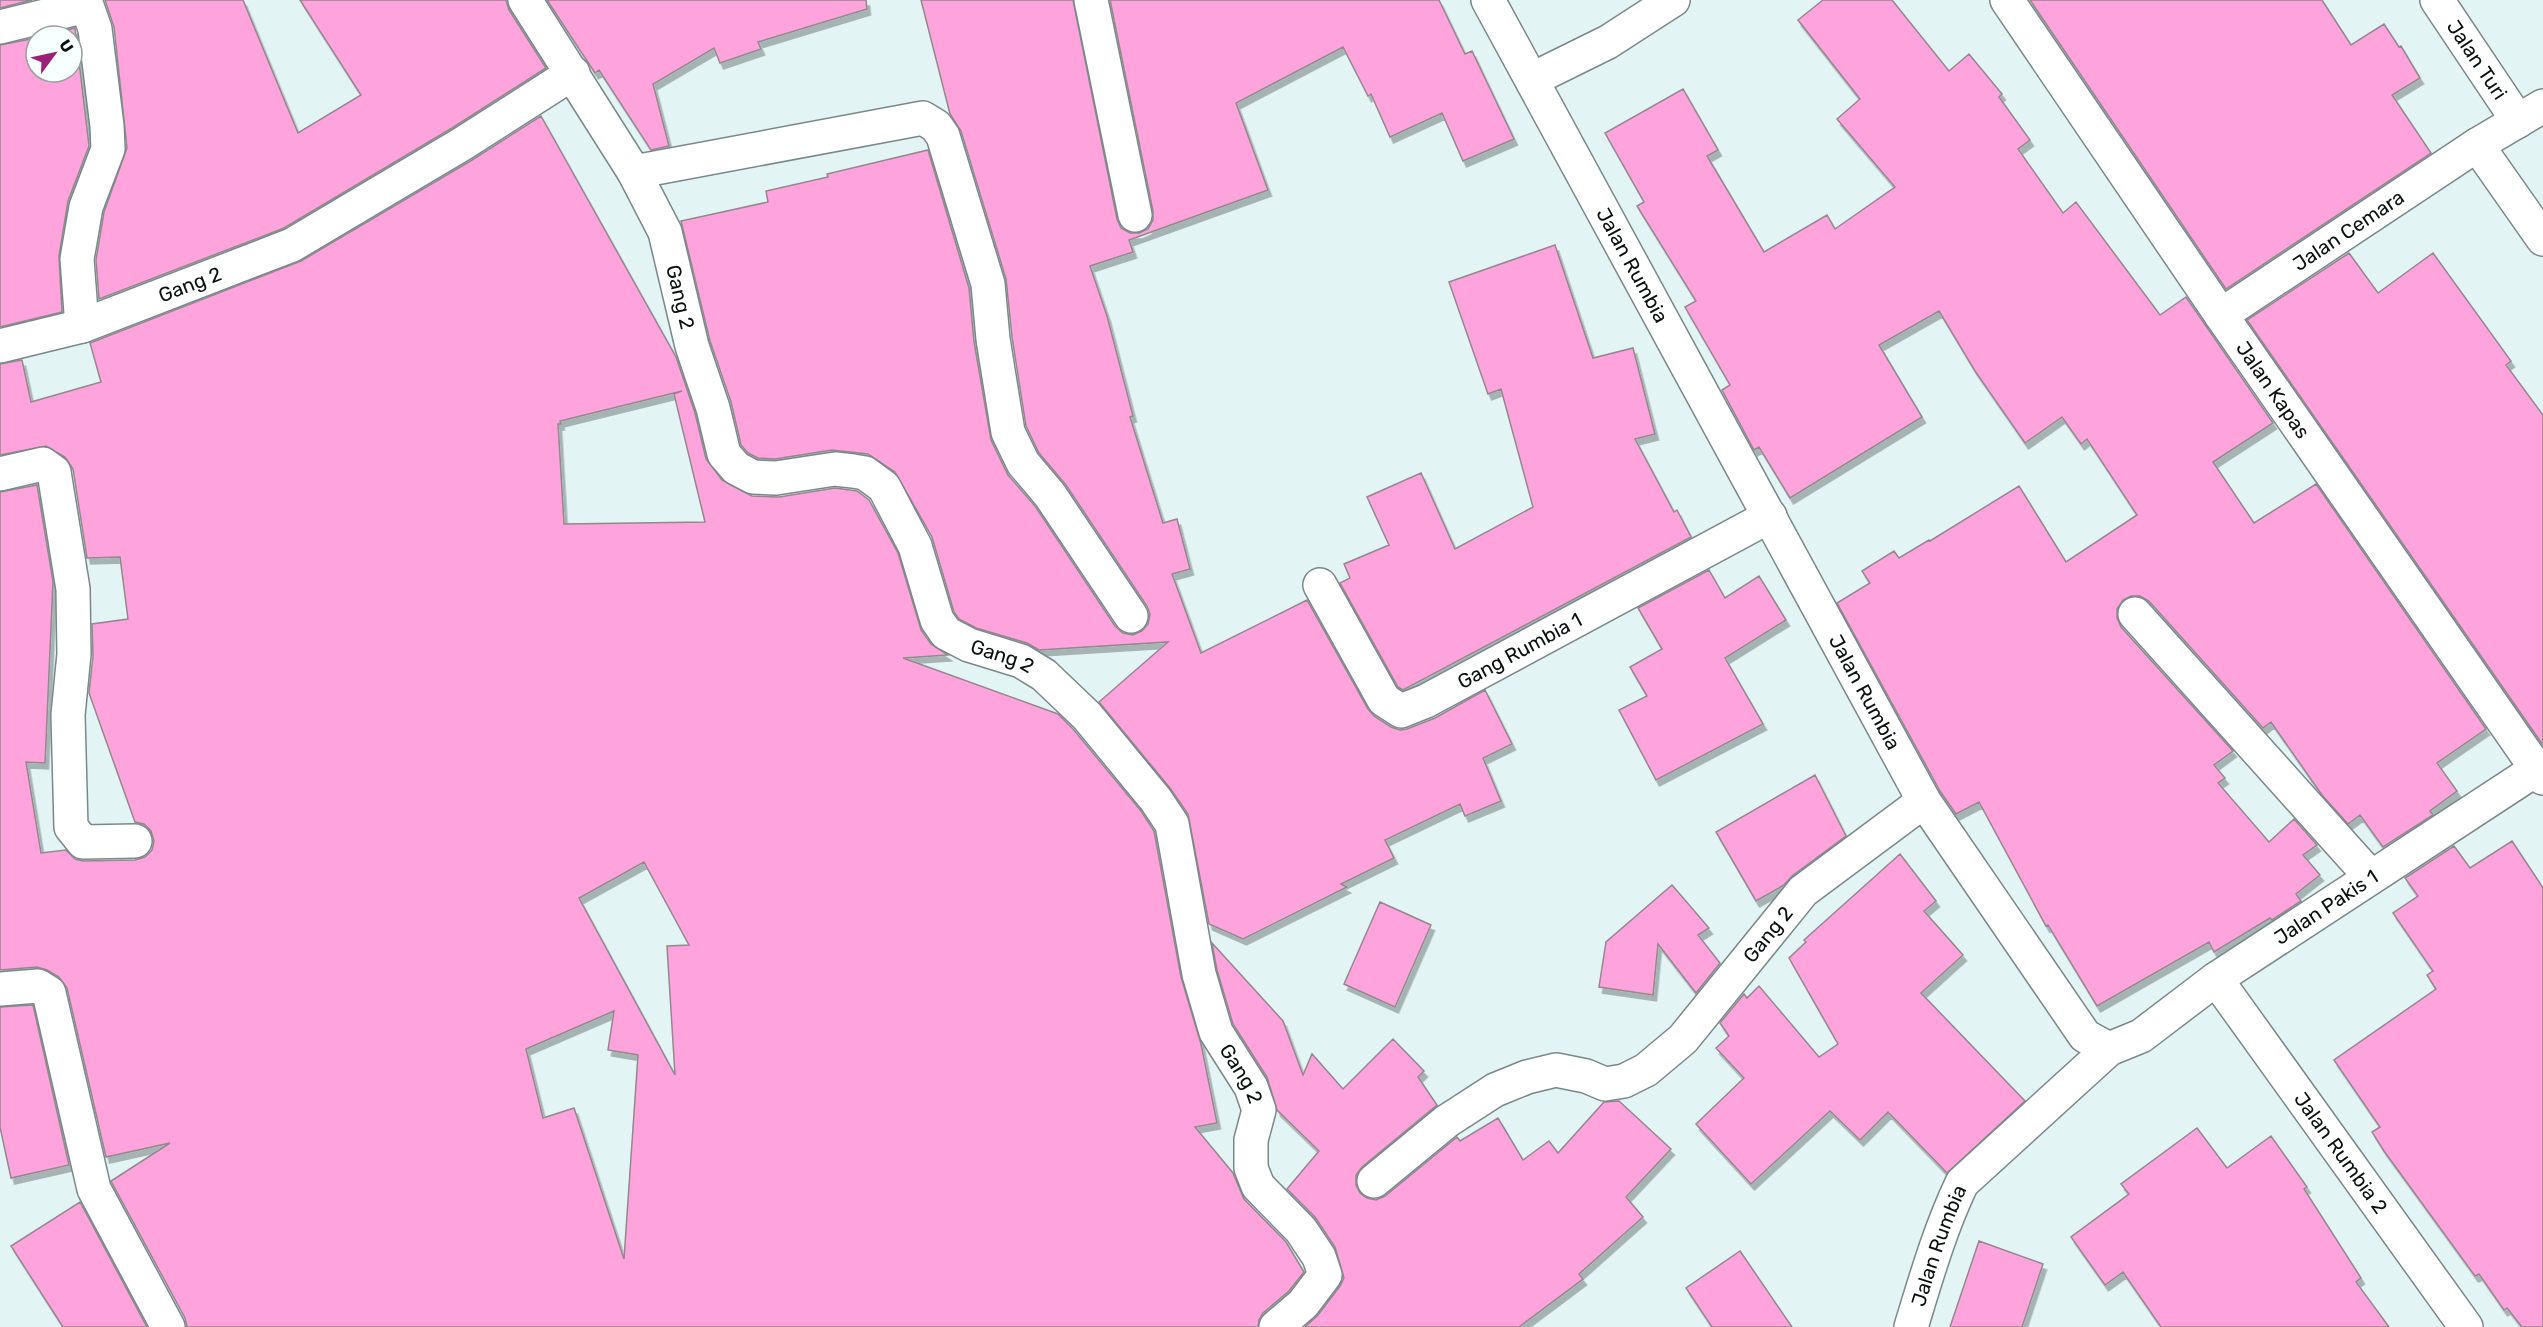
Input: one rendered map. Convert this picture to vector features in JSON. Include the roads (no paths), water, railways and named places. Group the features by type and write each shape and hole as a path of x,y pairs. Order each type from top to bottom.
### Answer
{"street":[{"name":"Gang 2","path":"525,0 634,172 664,232 692,346 713,408 724,454 736,468 753,477 776,478 835,470 853,471 865,473 884,487 915,546 936,620 946,633 969,645 1021,661 1044,675 1087,716 1156,800 1172,824 1199,974 1216,1032 1251,1087 1259,1110 1251,1140 1251,1168 1258,1186 1301,1230 1320,1257 1325,1275 1303,1304 1276,1327"},
{"path":"1091,0 1135,215"},
{"name":"Jalan Rumbia","path":"1488,0 1924,801 2085,1036 2109,1049 1962,1183 1927,1274 1911,1327"},
{"path":"1533,79 1608,42 1673,0"},
{"name":"Jalan Kapas","path":"2007,0 2221,315 2541,770"},
{"name":"Jalan Turi","path":"2437,0 2530,113"},
{"path":"0,27 86,3 95,28 108,149 86,207 77,259 82,326"},
{"name":"Gang 2","path":"0,346 82,326 292,245 462,144 573,73"},
{"name":"Jalan Cemara","path":"2221,315 2477,145 2530,113"},
{"path":"634,172 916,119 923,118 936,126 943,136 988,284 993,339 1008,432 1023,463 1050,495 1131,616"},
{"path":"2477,145 2543,239"},
{"path":"0,474 43,464 54,472 73,589 74,654 68,715 71,827 83,842 135,841"},
{"name":"Gang Rumbia 1","path":"1320,585 1384,700 1401,711 1426,701 1770,516"},
{"path":"2135,614 2371,877"},
{"name":"Jalan Pakis 1","path":"2109,1049 2141,1036 2216,979 2371,877 2541,770"},
{"name":"Gang 2","path":"1374,1181 1447,1121 1495,1090 1527,1077 1557,1071 1586,1076 1605,1084 1624,1081 1646,1070 1683,1039 1803,891 1924,801"},
{"name":"Jalan Rumbia 2","path":"2216,979 2466,1327"},
{"path":"0,989 38,987 49,993 94,1189 168,1327"}]}
